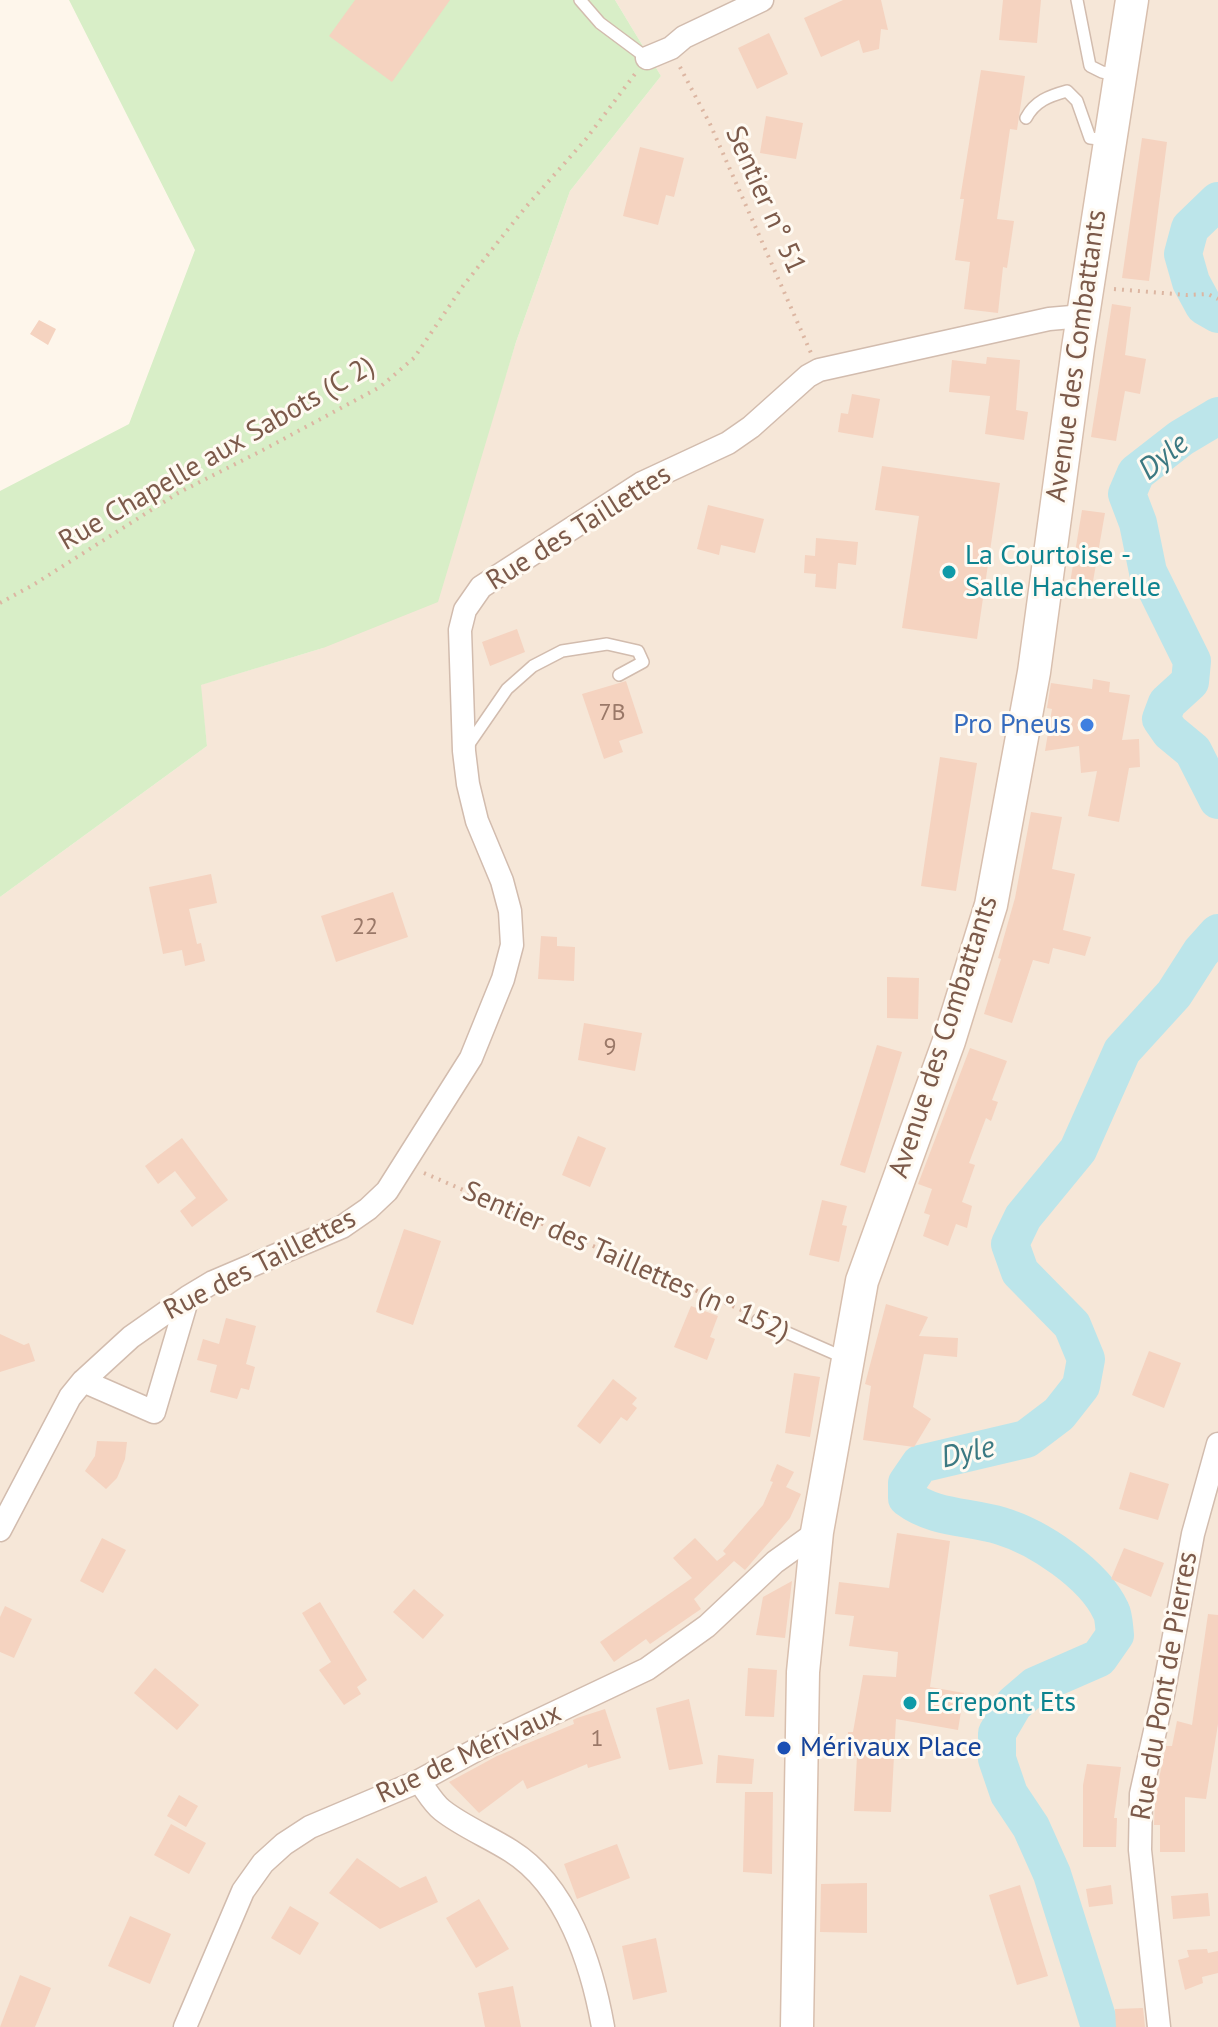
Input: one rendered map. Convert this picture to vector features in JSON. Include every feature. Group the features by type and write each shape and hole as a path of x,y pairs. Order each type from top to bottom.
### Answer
{"main road":[{"name":"Avenue des Combattants","path":"797,2027 803,1672 817,1532 862,1281 949,1041 991,905 1034,672 1085,301 1132,0"}],"street":[{"path":"647,58 762,0"},
{"name":"Rue des Taillettes","path":"0,1530 70,1397 83,1381 131,1337 188,1297 213,1282 342,1227 387,1191 471,1058 503,979 512,945 510,911 502,881 477,821 464,751 460,630 465,610 481,587 642,483 728,443 819,370 1049,319 1085,301"},
{"path":"83,1381 154,1412 188,1297"},
{"name":"Rue du Pont de Pierres","path":"1159,2027 1140,1850 1141,1794 1193,1534 1218,1444"},
{"name":"Rue de Mérivaux","path":"185,2027 243,1891 263,1863 284,1844 310,1827 419,1781 476,1750 647,1669 707,1626 775,1562 817,1532"},
{"path":"419,1781 440,1809 513,1852 536,1869 555,1893 587,1962 603,2027"}],"lane":[{"path":"580,0 600,23 647,58"},
{"path":"1077,0 1090,66 1120,75"},
{"path":"1026,118 1033,106 1051,95 1067,91 1077,101 1090,138 1109,140"},
{"path":"464,751 507,689 533,666 562,651 607,644 638,651 643,662 619,675"},
{"name":"Sentier des Taillettes (n° 152)","path":"758,1320 847,1359"}],"path":[{"name":"Sentier n° 51","path":"671,48 710,124 819,370"},
{"name":"Rue Chapelle aux Sabots (C 2)","path":"0,603 178,493 380,387 414,358 463,286 525,208 586,139 647,58"},
{"path":"1085,301 1208,294 1218,299"},
{"name":"Sentier des Taillettes (n° 152)","path":"405,1165 758,1320"}],"shaded area":[{"path":"615,0 1218,0 1218,2027 0,2027 0,1544 5,1532 0,1530 0,897 207,746 200,685 323,648 479,461 516,342 570,191 661,76"}],"green space":[{"path":"69,0 615,0 661,76 570,191 516,342 438,602 323,648 201,685 207,746 0,897 0,491 129,424 195,250"}],"building":[{"path":"355,0 450,0 392,82 329,36"},
{"path":"843,0 881,0 888,30 881,29 879,49 863,53 859,40 821,57 804,18"},
{"path":"1003,0 1041,0 1037,43 999,40"},
{"path":"769,33 788,74 757,89 738,48"},
{"path":"981,70 1025,76 1017,130 1010,129 997,219 1014,221 1007,268 1003,267 998,313 964,309 970,262 955,260 964,199 960,199"},
{"path":"766,116 803,123 796,159 760,153"},
{"path":"1142,138 1167,142 1149,281 1122,278"},
{"path":"640,147 684,158 674,197 666,195 658,225 623,216"},
{"path":"1112,304 1131,307 1125,355 1146,359 1140,394 1125,391 1116,441 1091,437"},
{"path":"39,320 56,329 48,345 30,334"},
{"path":"987,357 1020,360 1016,410 1028,412 1024,440 985,434 990,396 949,392 952,360 986,364"},
{"path":"852,394 880,399 873,438 838,432 841,413 848,414"},
{"name":"La Courtoise - Salle Hacherelle","path":"882,466 1000,483 977,639 902,628 919,516 875,510"},
{"path":"708,505 764,519 755,553 721,545 719,555 697,549"},
{"path":"1082,510 1105,513 1092,587 1070,583"},
{"path":"816,538 858,542 856,565 838,563 836,589 815,587 816,574 804,573 805,555 815,556"},
{"path":"517,629 525,652 490,666 482,642"},
{"path":"1093,679 1110,682 1109,692 1130,695 1122,740 1139,739 1140,767 1129,768 1119,822 1088,816 1097,771 1081,773 1079,746 1045,751 1052,709 1047,708 1051,683 1092,689"},
{"path":"626,681 643,733 619,741 623,752 604,759 582,694"},
{"path":"940,757 977,763 956,891 921,886"},
{"path":"1031,812 1062,817 1052,869 1075,874 1063,930 1091,937 1085,956 1053,948 1049,964 1033,960 1012,1023 984,1014 1001,959 998,958 1015,898"},
{"path":"211,874 217,903 189,909 197,944 201,943 205,961 185,966 182,950 163,954 149,887"},
{"path":"393,892 408,937 336,962 321,916"},
{"path":"541,936 557,937 557,946 575,947 574,981 538,979"},
{"path":"887,977 919,978 918,1019 887,1018"},
{"path":"584,1023 642,1033 635,1071 578,1060"},
{"path":"877,1045 902,1052 865,1173 840,1165"},
{"path":"970,1048 1007,1061 992,1100 998,1102 991,1121 986,1118 969,1163 975,1165 962,1202 972,1206 967,1228 956,1224 948,1246 923,1236 930,1215 924,1213 932,1189 918,1184"},
{"path":"578,1136 606,1148 590,1187 562,1175"},
{"path":"182,1138 228,1200 192,1227 180,1211 196,1198 175,1171 158,1184 145,1166"},
{"path":"822,1200 847,1206 842,1225 847,1226 839,1262 809,1255"},
{"path":"404,1229 441,1241 413,1325 376,1312"},
{"path":"886,1304 928,1317 919,1336 958,1338 957,1357 924,1354 913,1407 931,1419 914,1447 863,1440 871,1386 865,1384"},
{"path":"691,1306 718,1316 710,1337 715,1339 707,1360 674,1347"},
{"path":"226,1318 256,1326 246,1364 255,1367 249,1390 241,1388 237,1399 210,1392 217,1365 197,1360 203,1339 219,1344"},
{"path":"0,1334 24,1345 29,1343 35,1361 0,1372"},
{"path":"1149,1351 1181,1363 1164,1408 1132,1395"},
{"path":"794,1373 820,1377 810,1437 785,1433"},
{"path":"613,1379 637,1398 632,1404 637,1408 627,1421 621,1417 600,1444 577,1426"},
{"path":"97,1441 127,1442 125,1459 117,1478 106,1489 85,1471 95,1456"},
{"path":"777,1464 794,1472 786,1487 801,1494 790,1518 745,1570 734,1561 694,1599 701,1609 650,1644 646,1639 614,1662 600,1642 692,1578 673,1558 695,1538 717,1561 726,1554 723,1551 763,1505"},
{"path":"1130,1472 1169,1484 1158,1520 1119,1509"},
{"path":"897,1533 950,1541 930,1687 964,1693 958,1730 896,1719 891,1812 854,1811 857,1756 847,1756 848,1732 853,1732 863,1675 896,1677 898,1652 849,1646 854,1616 835,1614 839,1582 889,1588"},
{"path":"102,1538 126,1550 103,1593 80,1581"},
{"path":"1124,1548 1164,1563 1151,1597 1111,1579"},
{"path":"792,1581 785,1638 756,1635 763,1597"},
{"path":"414,1589 444,1615 423,1639 393,1612"},
{"path":"320,1602 367,1680 357,1687 361,1694 344,1705 319,1670 331,1662 302,1613"},
{"path":"5,1606 32,1619 14,1658 0,1652 0,1617"},
{"path":"1208,1614 1218,1615 1218,1724 1206,1799 1185,1797 1185,1852 1160,1852 1160,1825 1154,1825 1155,1797 1166,1746 1172,1746 1177,1721 1192,1725"},
{"path":"155,1668 199,1705 177,1730 134,1693"},
{"path":"748,1668 777,1670 774,1717 745,1716"},
{"path":"689,1699 703,1764 669,1770 656,1708"},
{"path":"605,1709 621,1758 588,1768 587,1764 527,1789 523,1780 479,1813 449,1782 497,1756 574,1724 573,1720 577,1718"},
{"path":"718,1755 754,1759 752,1784 716,1783"},
{"path":"1087,1764 1121,1767 1114,1818 1117,1818 1116,1847 1083,1847 1083,1785"},
{"path":"745,1792 773,1792 772,1874 743,1872"},
{"path":"179,1795 198,1806 186,1827 167,1816"},
{"path":"171,1824 206,1843 189,1874 154,1855"},
{"path":"617,1844 630,1878 577,1899 564,1864"},
{"path":"357,1858 400,1888 426,1876 438,1902 380,1929 329,1893"},
{"path":"867,1883 867,1933 820,1932 821,1884"},
{"path":"1020,1885 1048,1976 1017,1985 989,1895"},
{"path":"1111,1885 1113,1904 1089,1907 1086,1889"},
{"path":"1208,1893 1210,1916 1173,1919 1171,1896"},
{"path":"479,1899 509,1949 476,1968 446,1918"},
{"path":"290,1906 319,1923 300,1955 271,1938"},
{"path":"130,1916 171,1934 150,1984 108,1966"},
{"path":"656,1938 667,1992 633,2000 622,1946"},
{"path":"1207,1949 1208,1953 1218,1951 1218,1973 1202,1977 1203,1983 1185,1990 1178,1960 1189,1957 1187,1950"},
{"path":"20,1975 51,1988 35,2027 0,2027"},
{"path":"513,1986 521,2027 485,2027 478,1993"},
{"path":"1143,2008 1145,2027 1116,2027 1115,2009"}],"waterway":[{"name":"Dyle","path":"1218,201 1190,228 1183,254 1191,282 1204,306 1218,314"},
{"name":"Dyle","path":"1218,416 1181,438 1136,473 1127,494 1138,523 1148,572 1192,661 1190,682 1167,703 1161,719 1170,732 1193,751 1218,800"},
{"name":"Dyle","path":"1100,2027 1052,1874 1031,1827 1009,1794 997,1759 997,1733 1014,1704 1035,1686 1099,1658 1115,1635 1112,1613 1092,1584 1048,1548 1001,1526 918,1505 907,1498 907,1483 920,1464 1026,1439 1059,1414 1081,1386 1086,1359 1072,1325 1020,1272 1010,1244 1023,1217 1078,1150 1122,1051 1174,994 1201,952 1218,933"}],"place":[{"name":"La Courtoise - Salle Hacherelle","path":"949,572"},
{"name":"Pro Pneus","path":"1087,725"},
{"name":"Ecrepont Ets","path":"910,1703"},
{"name":"Mérivaux Place","path":"784,1748"}]}
